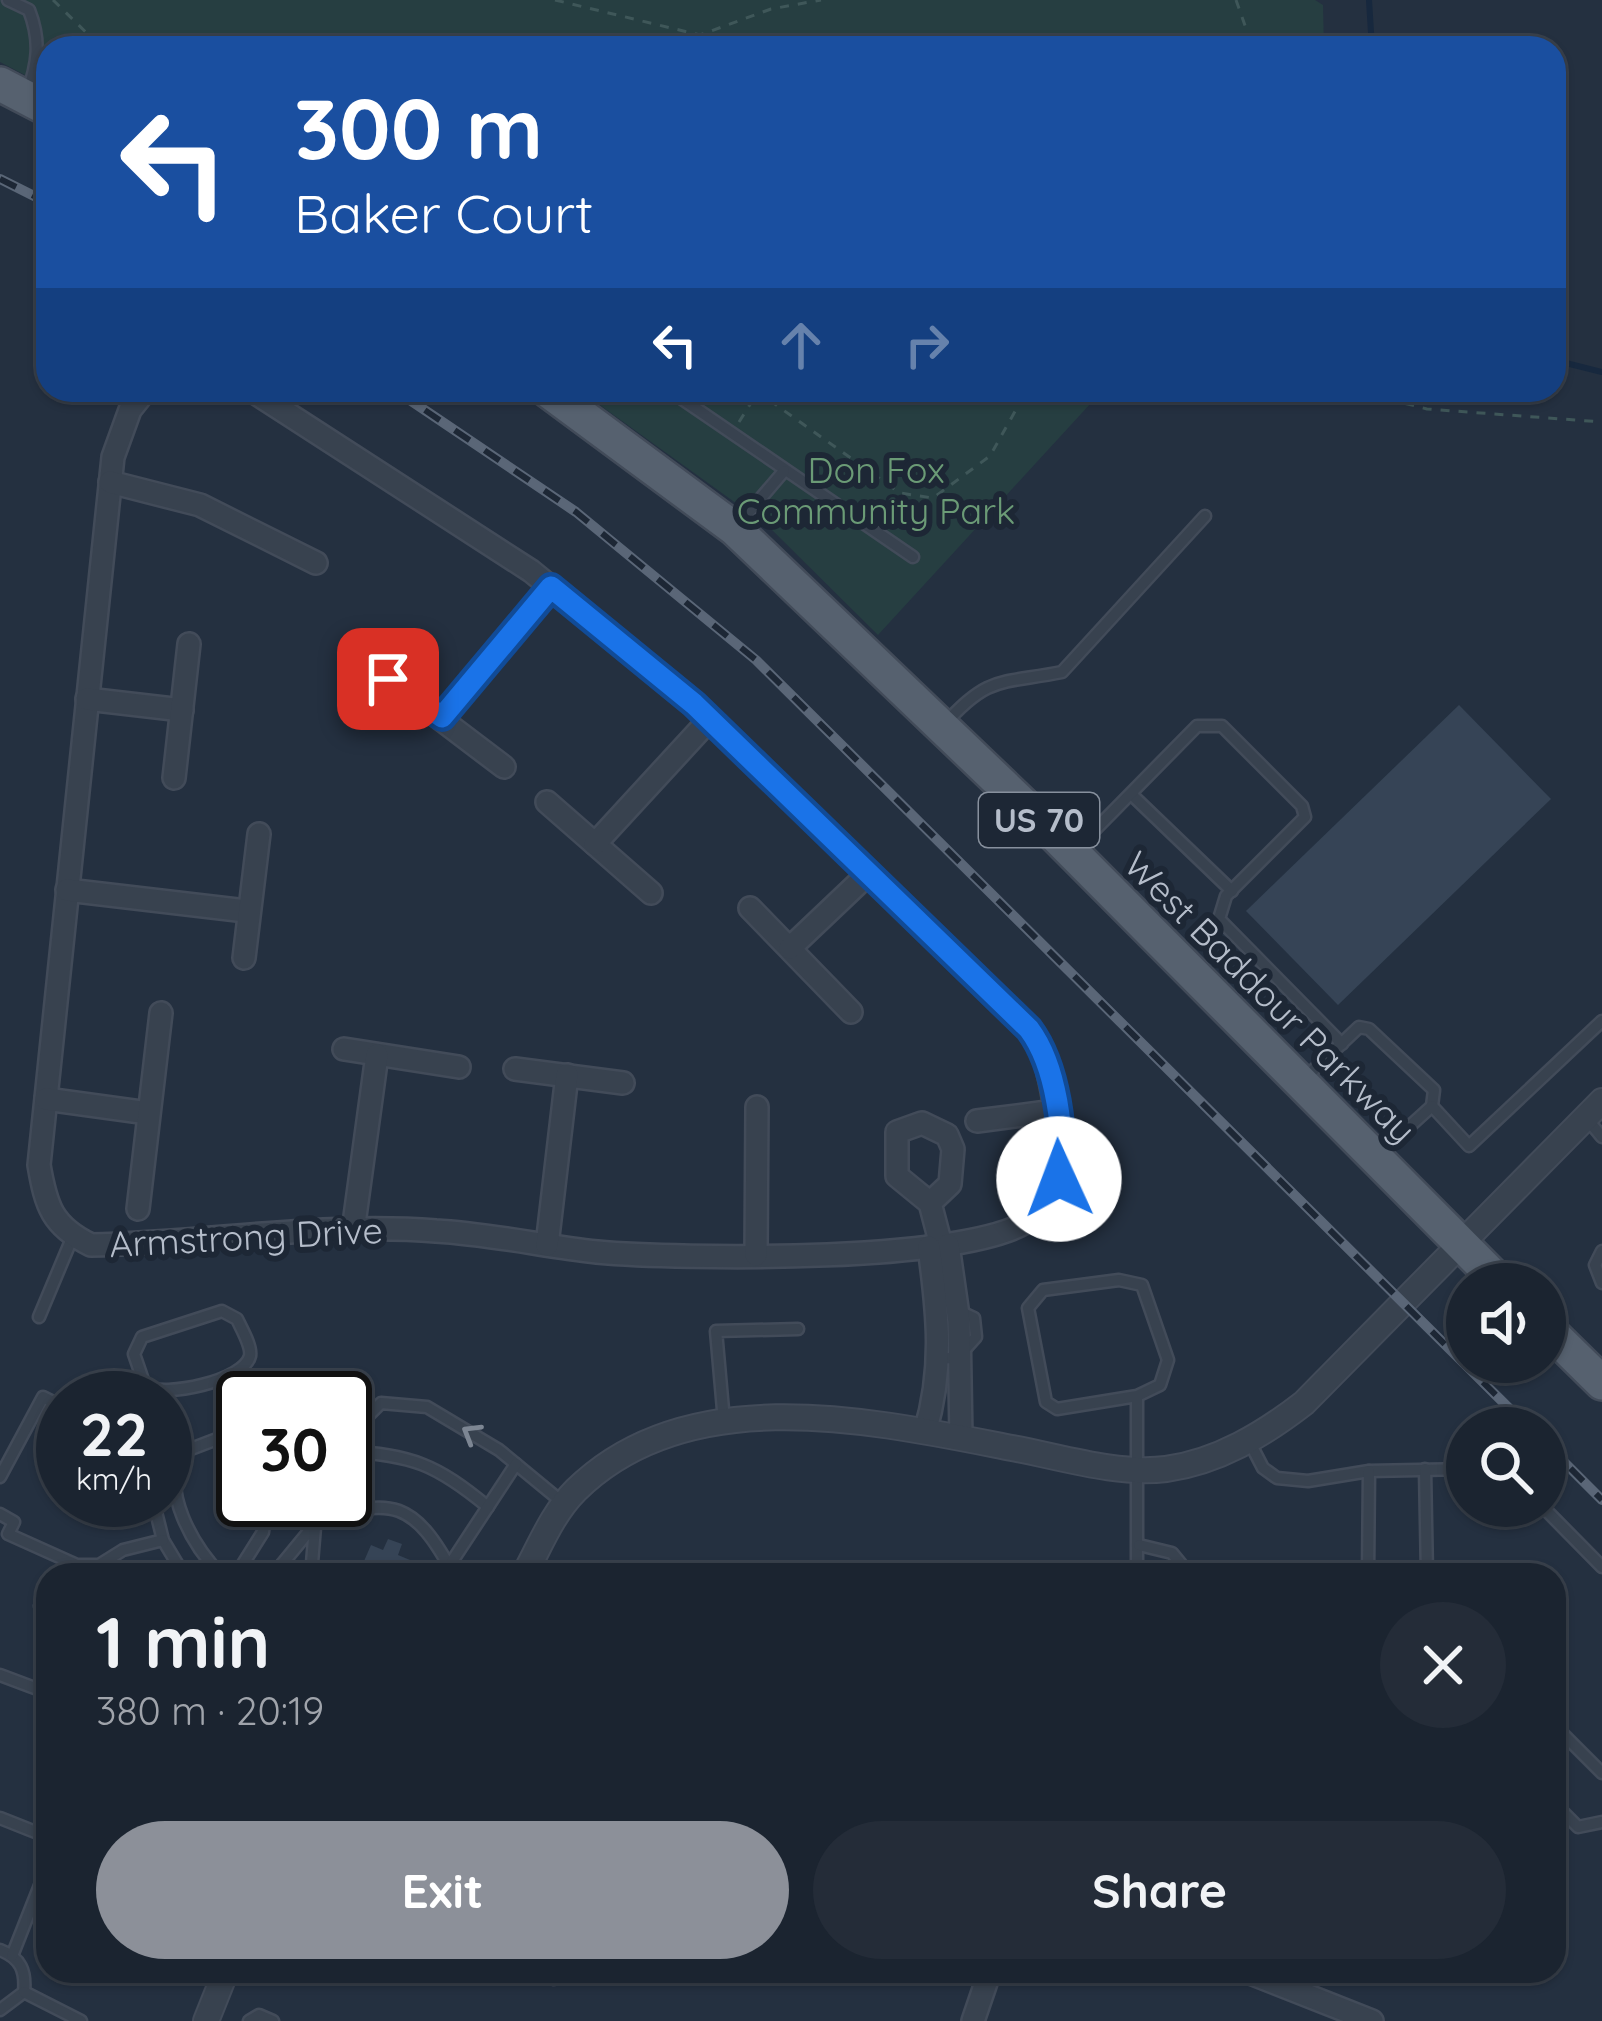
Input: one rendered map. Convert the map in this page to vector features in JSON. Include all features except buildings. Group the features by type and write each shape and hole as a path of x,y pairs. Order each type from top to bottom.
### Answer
{"main road":[{"name":"West Baddour Parkway","path":"563,402 735,529 1072,853 1480,1263"},
{"path":"1566,1348 1602,1383"}],"street":[{"name":"Armstrong Drive","path":"139,402 122,429 110,482 39,1166 46,1210 73,1236 91,1244 153,1244 353,1231 436,1231 601,1252 756,1255 940,1246 994,1235 1033,1218 1059,1179 1063,1150 1042,1046 1029,1029 710,719 551,587 345,446 271,402"},
{"path":"110,482 200,505 316,563"},
{"path":"442,717 551,587"},
{"path":"175,778 189,644"},
{"path":"388,679 504,767"},
{"path":"87,699 182,710"},
{"path":"595,844 710,719"},
{"path":"547,802 651,893"},
{"path":"244,958 246,911 260,834"},
{"path":"790,947 869,873"},
{"path":"67,890 246,911"},
{"path":"750,908 851,1012"},
{"path":"138,1209 161,1013"},
{"path":"344,1049 459,1067"},
{"path":"353,1231 377,1055"},
{"path":"515,1069 623,1083"},
{"path":"547,1245 567,1075"},
{"path":"46,1099 148,1113"},
{"path":"756,1255 757,1107"},
{"path":"977,1121 1055,1112"},
{"path":"531,1563 565,1504 631,1449 690,1425 796,1420 925,1432 1142,1468 1196,1462 1249,1441 1304,1403 1459,1242 1596,1118"},
{"path":"930,1203 940,1246 961,1438"},
{"path":"925,1432 950,1358"},
{"path":"206,2021 221,1983"},
{"path":"973,2021 986,1983"},
{"path":"1268,1983 1321,2011 1372,2021"}],"lane":[{"path":"8,0 29,10 37,36"},
{"path":"25,97 36,69"},
{"path":"686,402 913,557"},
{"path":"735,529 784,471"},
{"path":"942,727 965,700 1007,676 1062,672 1205,517"},
{"path":"1072,853 1197,726 1222,726 1302,806 1305,817 1232,891 1221,907 1223,927 1342,1044"},
{"path":"1130,794 1232,891"},
{"path":"1432,1106 1469,1146 1602,1021"},
{"path":"1300,1082 1359,1028 1378,1034 1434,1090 1432,1106 1375,1158"},
{"path":"39,1317 73,1236"},
{"path":"1602,1252 1594,1265 1602,1282"},
{"path":"1119,1280 1142,1285 1168,1360 1160,1385 1137,1396 1057,1408 1046,1402 1028,1308 1033,1298 1042,1291 1119,1280"},
{"path":"222,1311 231,1314 250,1357 223,1380 154,1392 145,1386 136,1344 152,1332 222,1311"},
{"path":"724,1421 716,1331 798,1329"},
{"path":"1137,1396 1142,1468 1138,1563"},
{"path":"372,1412 381,1403 427,1407 516,1464 565,1504"},
{"path":"0,1477 36,1410"},
{"path":"213,1563 188,1528 177,1498 176,1465 183,1452 216,1439"},
{"path":"1249,1441 1263,1468 1277,1478 1307,1481 1370,1471 1446,1469"},
{"path":"372,1453 429,1463 488,1507"},
{"path":"456,1563 516,1464"},
{"path":"1425,1469 1427,1563"},
{"path":"1368,1563 1370,1471"},
{"path":"372,1506 403,1508 433,1536 447,1563"},
{"path":"0,1514 14,1522 8,1534 73,1563"},
{"path":"160,1527 177,1563"},
{"path":"244,1563 263,1527"},
{"path":"283,1563 313,1527"},
{"path":"310,1563 315,1527"},
{"path":"1562,1527 1602,1568"},
{"path":"102,1563 123,1550 163,1540"},
{"path":"1139,1545 1172,1552 1181,1563"},
{"path":"0,1675 36,1688"},
{"path":"1566,1737 1602,1773"},
{"path":"1566,1815 1578,1827 1602,1822"},
{"path":"0,1819 36,1832"},
{"path":"0,2010 23,1992 26,1975 6,1953 36,1890"},
{"path":"23,1992 81,2021"},
{"path":"249,2021 259,2015 273,2021"}],"path":[{"path":"53,0 90,36"},
{"path":"555,0 700,35 771,9 820,0"},
{"path":"1236,0 1249,36"},
{"path":"731,434 750,402"},
{"path":"772,402 900,493 932,499 990,456 1020,402"},
{"path":"1399,402 1426,409 1602,422"}],"green space":[{"path":"0,0 1315,0 1323,5 1324,36 36,36 36,81 0,62"},
{"name":"Don Fox Community Park","path":"596,402 1092,402 878,635 769,527"}],"waterway":[{"path":"1369,0 1371,36"},
{"path":"1566,363 1602,372"}],"railway":[{"path":"0,179 36,197"},
{"path":"413,402 576,512 756,660 1508,1407"},
{"path":"1566,1464 1602,1500"}],"route":[{"path":"388,679 442,717 551,587 694,704 1029,1029 1042,1046 1063,1150 1059,1179"}]}
